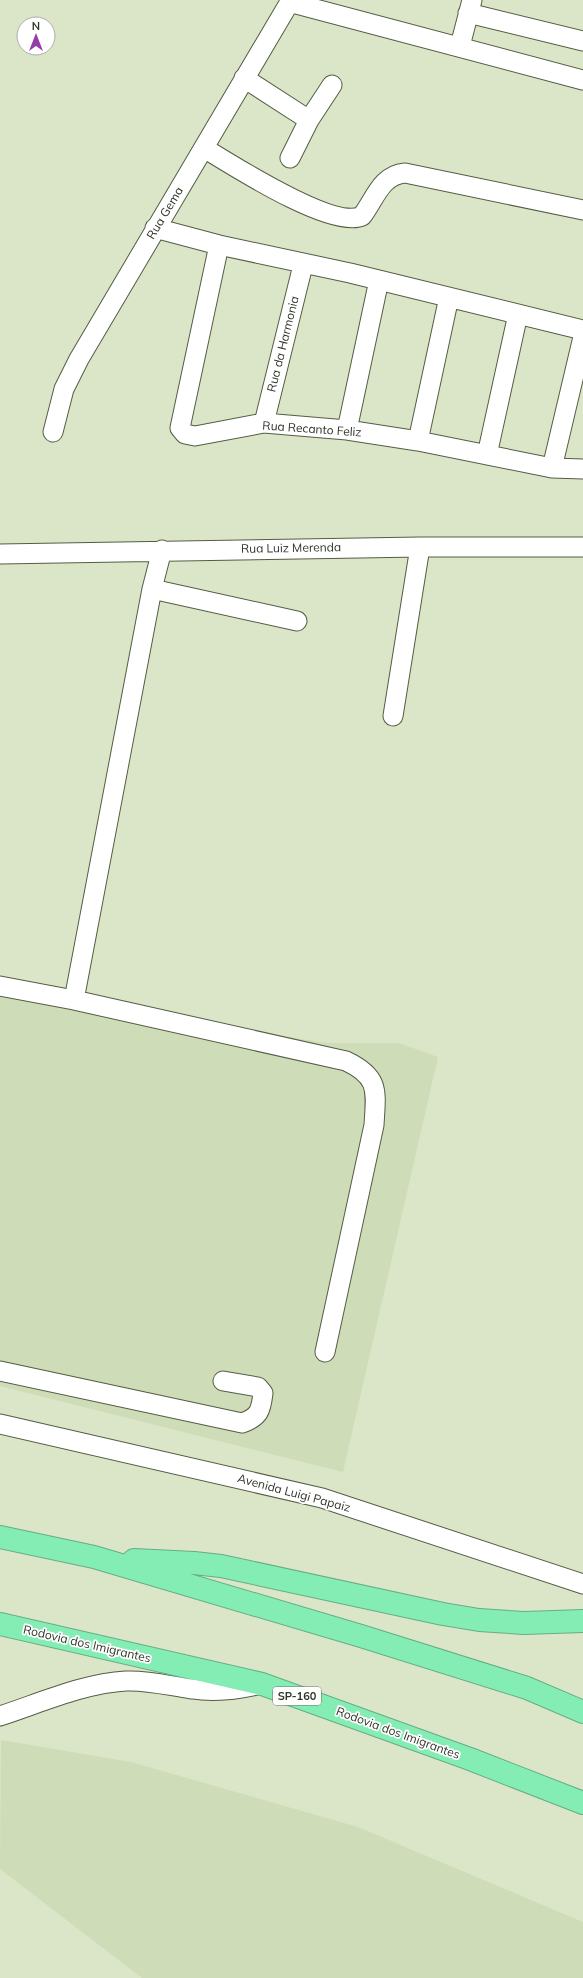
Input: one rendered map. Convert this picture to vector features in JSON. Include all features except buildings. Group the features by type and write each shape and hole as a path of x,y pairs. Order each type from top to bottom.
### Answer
{"highway":[{"path":"0,1537 94,1557 361,1636 527,1688 583,1712"},
{"path":"94,1557 220,1566 443,1614 479,1620 524,1623 583,1621"},
{"name":"Rodovia dos Imigrantes","path":"0,1624 262,1684 470,1759 583,1802"}],"street":[{"path":"290,1 583,80"},
{"name":"Rua Gema","path":"53,432 58,405 79,359 290,1"},
{"path":"460,46 470,7 583,41"},
{"path":"244,78 309,120"},
{"path":"290,158 309,120 332,85"},
{"path":"204,148 297,201 321,211 350,219 362,216 387,179 396,174 405,173 583,210"},
{"path":"155,228 219,246 379,280 583,330"},
{"name":"Rua Recanto Feliz","path":"219,246 180,428 185,434 195,436 264,423 347,430 418,441 552,468 583,469"},
{"name":"Rua da Harmonia","path":"264,423 303,265"},
{"path":"347,430 379,280"},
{"path":"418,441 449,297"},
{"path":"487,455 518,314"},
{"path":"552,468 583,337"},
{"path":"393,716 420,547"},
{"name":"Rua Luiz Merenda","path":"0,554 162,550 583,547"},
{"path":"74,1000 152,589 162,550"},
{"path":"152,589 297,622"},
{"path":"0,986 74,1000 346,1061 362,1068 372,1080 375,1095 374,1125 325,1352"},
{"path":"0,1371 242,1423 254,1419 261,1407 263,1393 258,1387 223,1381"},
{"name":"Avenida Luigi Papaiz","path":"0,1424 322,1498 583,1584"},
{"path":"0,1716 99,1684 125,1681 146,1681 194,1690 216,1691 235,1690 262,1684"},
{"path":"0,1702 24,1708"}],"shaded area":[{"path":"0,977 182,1020 327,1043 399,1043 438,1057 343,1472 0,1386"},
{"path":"1,1740 131,1762 358,1827 583,1922 583,1978 142,1978 0,1869"}]}
